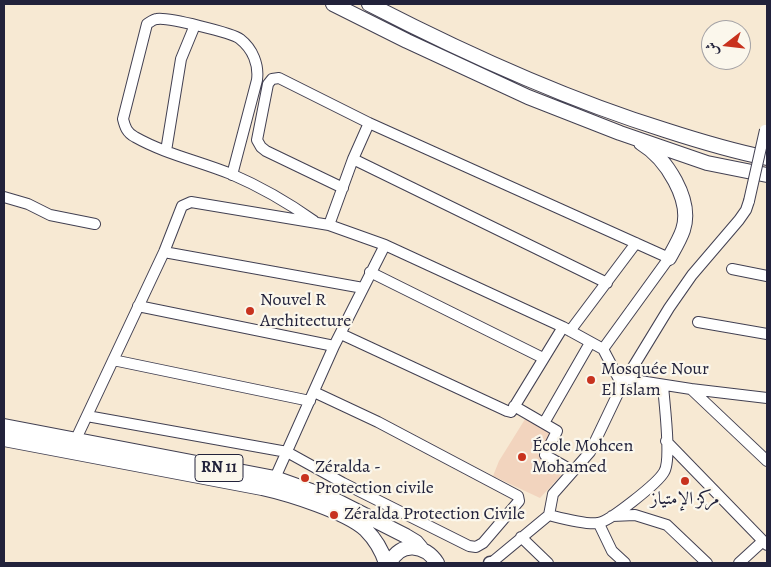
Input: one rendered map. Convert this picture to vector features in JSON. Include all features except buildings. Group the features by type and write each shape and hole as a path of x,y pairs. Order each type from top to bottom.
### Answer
{"highway":[{"path":"334,4 407,41 528,97 620,133 708,163 767,174"},
{"path":"369,4 536,84 635,121 733,152 767,158"},
{"path":"620,133 643,145 658,158 682,194 685,208 684,230 669,258"},
{"name":"RN 11","path":"4,426 275,478 331,498 406,536 416,542 433,558"},
{"name":"RN 11","path":"4,439 262,488 294,496 357,523 373,538 386,563"},
{"path":"390,563 401,551 414,548 433,558"}],"street":[{"path":"232,174 258,80 258,70 252,53 240,38 195,25 168,19 156,19 147,24 123,119 126,130 133,137 166,152 232,174 317,223"},
{"path":"166,152 181,59 195,25"},
{"path":"342,188 261,147 257,140 268,84 275,77 369,123 669,258 603,350"},
{"path":"329,225 353,159 369,123"},
{"path":"495,562 521,537 549,515 553,494 590,452 625,382 669,308 692,275 746,210 766,127"},
{"path":"353,159 607,283"},
{"path":"4,197 28,204 50,215 95,224"},
{"path":"75,441 164,252 182,206 190,202 329,225 385,245 566,329 603,350 625,382"},
{"path":"341,334 511,412 543,358 607,283 636,243"},
{"path":"275,478 334,346 385,245"},
{"path":"164,252 362,288"},
{"path":"732,269 767,276"},
{"path":"370,272 543,358"},
{"path":"138,306 334,346"},
{"path":"698,322 767,334"},
{"path":"544,423 590,343"},
{"path":"87,416 287,452 470,546 476,547 483,543 519,501 518,496 378,422 312,397 113,360"},
{"path":"625,382 767,398"},
{"path":"549,515 599,524 643,494 664,472 668,458 663,385"},
{"path":"691,389 767,461"},
{"path":"514,406 558,432 546,456 573,471"},
{"path":"666,441 765,543 739,563"},
{"path":"611,516 635,515 667,525 707,563"},
{"path":"599,524 612,551 625,563"},
{"path":"521,537 548,563"}],"shaded area":[{"name":"École Mohcen Mohamed","path":"527,416 555,431 538,454 565,471 540,498 493,476 499,461"}],"place":[{"name":"Nouvel R Architecture","path":"250,311"},
{"name":"Mosquée Nour El Islam","path":"591,380"},
{"name":"École Mohcen Mohamed","path":"522,457"},
{"name":"Zéralda - Protection civile","path":"305,478"},
{"name":"مركز الإمتياز","path":"685,481"},
{"name":"Zéralda Protection Civile","path":"334,515"}]}
